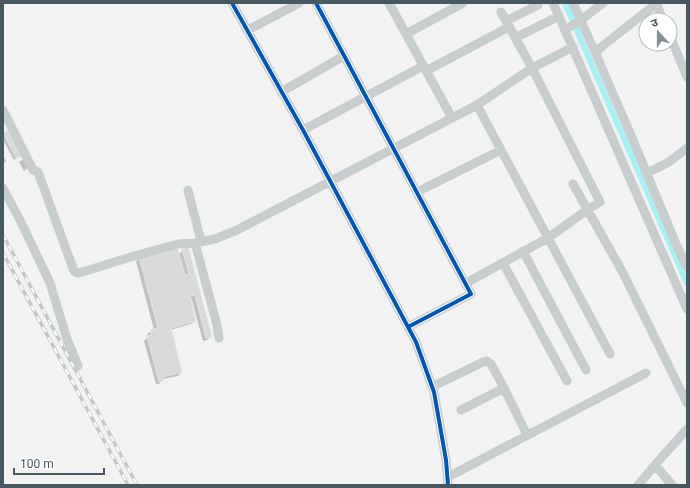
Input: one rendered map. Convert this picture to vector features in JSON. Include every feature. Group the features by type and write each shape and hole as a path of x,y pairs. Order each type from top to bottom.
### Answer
{"street":[{"path":"232,3 303,130 416,342 432,387 446,460 448,481 527,435 646,373"},
{"path":"248,30 299,3"},
{"path":"316,3 471,294 408,327"},
{"path":"389,3 452,118"},
{"path":"406,34 462,3"},
{"path":"553,3 567,28 573,47 687,309"},
{"path":"573,3 579,22 595,52 687,267"},
{"path":"567,28 579,22 603,3"},
{"path":"595,52 656,3"},
{"path":"303,130 508,24 538,4"},
{"path":"466,283 548,238 600,202 532,68 501,12"},
{"path":"515,38 559,16"},
{"path":"3,110 33,170 38,172 74,271 77,273 178,244 215,239 236,230 477,105 532,68 573,47"},
{"path":"678,51 685,64 687,77"},
{"path":"281,92 344,56"},
{"path":"477,105 610,354"},
{"path":"647,173 669,162 687,148"},
{"path":"417,192 501,150"},
{"path":"573,184 622,271 687,403"},
{"path":"3,188 50,283 67,339 78,366"},
{"path":"188,190 219,338"},
{"path":"523,251 586,370"},
{"path":"503,263 567,381"},
{"path":"432,387 487,361 491,364 504,388 527,435"},
{"path":"461,410 504,388"},
{"path":"639,485 655,465 686,433"},
{"path":"655,465 672,485"}],"building":[{"path":"10,129 24,155 16,158 3,133"},
{"path":"177,247 185,275 189,274 182,249 188,247 212,337 206,338 195,295 190,296 196,321 171,328 182,372 163,377 164,380 159,382 147,336 152,335 150,330 158,328 139,257"}],"waterway":[{"path":"565,3 687,283"}],"railway":[{"path":"3,235 137,485"},
{"path":"3,253 128,485"}],"cycle path":[{"path":"232,3 303,130 416,342 434,392 446,460 448,485"},
{"path":"316,3 471,294 408,327"}]}
